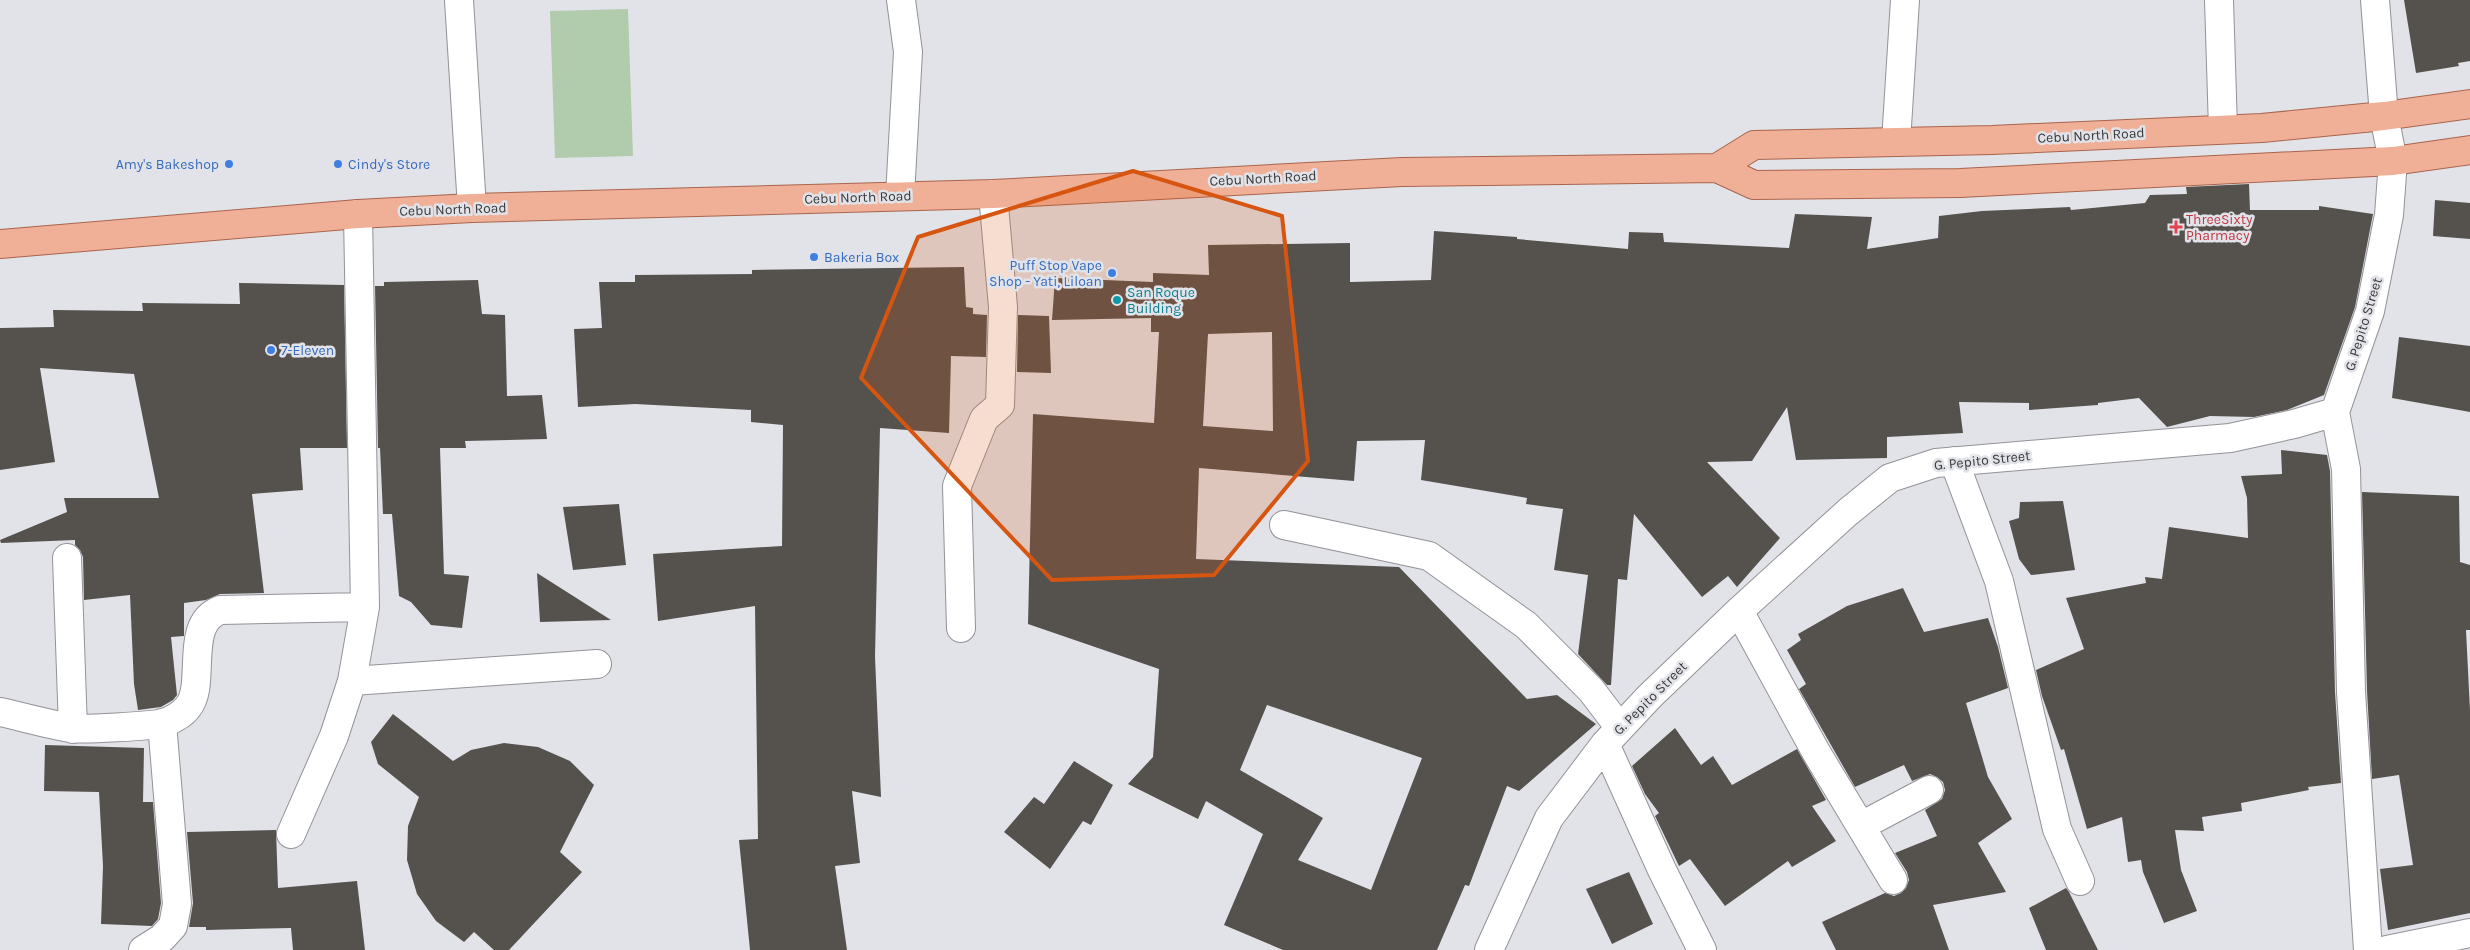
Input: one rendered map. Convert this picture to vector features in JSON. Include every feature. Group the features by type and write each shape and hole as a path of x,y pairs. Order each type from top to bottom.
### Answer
{"main road":[{"name":"Cebu North Road","path":"1717,168 1754,145 1896,142 2262,128 2384,116 2470,104"},
{"name":"Cebu North Road","path":"0,244 358,214 472,208 993,194 1402,172 1717,168 1754,185 1931,183 2026,180 2393,160 2470,150"}],"street":[{"path":"459,0 472,208"},
{"path":"900,196 908,52 901,0"},
{"path":"1896,142 1905,0"},
{"path":"2219,0 2222,129"},
{"name":"G. Pepito Street","path":"1489,950 1549,818 1612,736 1739,611 1848,512 1890,478 1936,463 2230,438 2294,424 2334,412 2370,311 2390,215 2393,160 2384,116 2375,0"},
{"path":"961,628 957,486 984,419 1000,405 1003,307 993,194"},
{"path":"290,834 334,736 352,682 365,607 358,214"},
{"path":"2334,412 2346,469 2351,692 2368,950"},
{"path":"1954,461 1999,581 2057,829 2080,881"},
{"path":"1284,526 1429,556 1526,625 1591,690 1612,736 1662,870 1702,950"},
{"path":"67,558 73,728"},
{"path":"0,712 73,728 162,723 180,714 188,707 193,698 199,642 204,624 210,614 220,610 365,607"},
{"path":"1739,611 1816,752 1893,880"},
{"path":"352,682 597,664"},
{"path":"143,950 162,938 172,926 177,904 162,723"},
{"path":"1861,826 1929,790"},
{"path":"2386,950 2470,933"}],"highlighted area":[{"path":"1133,171 1282,216 1308,461 1214,575 1052,580 861,378 918,237"}],"green space":[{"path":"628,9 633,156 555,158 550,11"}],"building":[{"path":"2404,0 2470,0 2470,61 2458,63 2459,66 2416,73"},
{"path":"2249,184 2250,210 2319,210 2319,206 2373,214 2355,307 2324,395 2287,410 2254,417 2210,416 2167,427 2139,398 2098,403 2098,405 2029,410 2029,403 1959,402 1963,433 1887,437 1887,458 1796,460 1787,407 1752,461 1707,462 1780,538 1737,587 1728,576 1702,597 1634,514 1627,580 1618,579 1611,685 1607,685 1578,654 1588,575 1554,570 1563,509 1526,504 1527,498 1421,480 1425,440 1357,441 1354,481 1199,468 1196,559 1399,567 1527,699 1557,695 1596,724 1519,791 1507,786 1469,886 1465,885 1437,950 1283,950 1224,925 1263,834 1206,801 1198,819 1128,784 1153,757 1159,669 1028,624 1033,414 1154,423 1159,332 1151,332 1151,318 1052,320 1055,278 1153,282 1153,273 1209,275 1208,245 1350,243 1350,282 1431,280 1434,231 1517,237 1517,239 1628,249 1629,232 1663,233 1664,242 1789,248 1795,214 1872,217 1867,249 1938,238 1939,216 1982,211 2070,207 2071,210 2145,203 2150,195 2187,194 2186,187","holes":["1272,332 1273,431 1203,426 1208,334","1267,705 1422,758 1371,890 1298,860 1323,818 1240,770"]},
{"path":"2435,200 2470,203 2470,239 2433,236"},
{"path":"964,267 966,307 973,308 973,314 987,315 986,357 951,356 949,433 880,428 875,657 881,797 852,791 860,863 835,866 847,950 750,950 739,840 758,839 755,606 658,621 653,554 782,546 783,425 751,422 751,410 635,404 578,407 574,329 602,328 599,282 635,282 635,275 752,274 752,270"},
{"path":"478,280 482,314 505,315 507,396 542,395 547,439 465,441 466,448 440,448 444,574 469,576 462,628 431,625 411,602 399,596 392,514 383,514 380,448 378,448 375,286 384,286 384,282"},
{"path":"239,283 344,285 347,448 300,448 303,490 252,494 264,593 220,594 206,600 184,603 184,636 171,637 177,695 173,700 161,707 138,710 134,684 130,595 84,600 83,557 75,545 75,540 1,543 0,540 67,512 64,498 159,498 134,374 40,368 55,462 0,470 0,328 54,327 53,310 143,311 142,303 240,304"},
{"path":"1018,315 1049,316 1051,373 1017,372"},
{"path":"2399,337 2470,346 2470,412 2392,398"},
{"path":"2281,450 2327,455 2330,471 2335,692 2341,783 2308,787 2309,790 2241,803 2242,811 2202,817 2204,831 2175,830 2181,870 2197,911 2164,923 2143,872 2141,860 2128,862 2122,817 2087,829 2064,749 2061,750 2042,696 2036,670 2084,649 2066,598 2146,583 2145,577 2162,579 2169,527 2248,538 2247,498 2241,476 2282,474"},
{"path":"2362,492 2459,496 2460,562 2470,565 2470,630 2466,630 2470,710 2470,913 2388,930 2380,869 2413,865 2399,775 2372,779 2367,691"},
{"path":"2063,501 2075,570 2031,575 2019,559 2009,521 2019,518 2020,502"},
{"path":"619,504 626,565 573,570 563,507"},
{"path":"537,573 611,620 540,622"},
{"path":"1903,588 1924,632 1988,618 1998,647 2008,688 1966,703 1988,777 2012,819 1978,843 2006,892 1933,905 1949,950 1836,950 1822,922 1885,893 1894,896 1906,888 1909,880 1907,872 1895,853 1937,836 1925,810 1942,799 1945,790 1943,782 1930,774 1912,781 1904,765 1855,787 1799,689 1806,684 1787,650 1801,640 1798,634 1847,606"},
{"path":"393,714 453,761 471,750 504,743 538,747 570,761 594,785 560,852 582,872 509,950 494,950 474,932 464,942 436,921 417,894 407,860 408,826 419,797 378,764 371,742"},
{"path":"1675,728 1701,765 1713,756 1732,785 1797,749 1826,800 1812,806 1836,841 1792,867 1788,861 1725,906 1690,859 1679,866 1655,816 1659,813 1645,794 1632,766"},
{"path":"45,745 144,748 143,802 153,802 161,903 158,919 152,926 101,924 103,866 99,792 44,791"},
{"path":"1074,761 1113,785 1091,825 1083,821 1050,869 1004,832 1034,797 1044,804"},
{"path":"276,830 278,888 357,881 365,950 293,950 291,928 206,930 206,927 189,927 193,903 187,832"},
{"path":"1629,872 1653,924 1612,944 1586,889"},
{"path":"2066,888 2098,950 2046,950 2029,908"}],"place":[{"name":"Amy's Bakeshop","path":"229,164"},
{"name":"Cindy's Store","path":"338,164"},
{"name":"ThreeSixty Pharmacy","path":"2176,227"},
{"name":"Bakeria Box","path":"814,257"},
{"name":"Puff Stop Vape Shop - Yati, Liloan","path":"1112,273"},
{"name":"San Roque Building","path":"1117,300"},
{"name":"7-Eleven","path":"271,350"}]}
